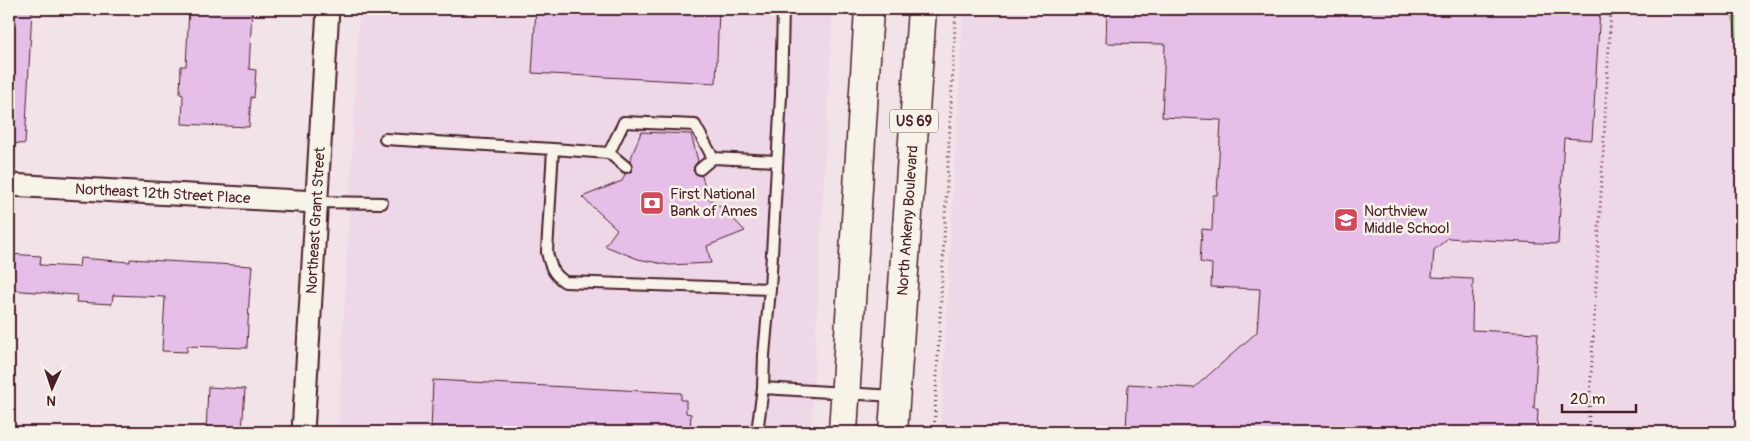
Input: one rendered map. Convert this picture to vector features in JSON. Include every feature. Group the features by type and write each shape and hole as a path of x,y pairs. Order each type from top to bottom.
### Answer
{"main road":[{"path":"843,432 869,9"},
{"name":"North Ankeny Boulevard","path":"893,432 922,9"}],"street":[{"name":"Northeast Grant Street","path":"303,432 328,9"},
{"name":"Northeast 12th Street Place","path":"9,185 316,202"}],"lane":[{"path":"757,432 763,388 770,289 783,9"},
{"path":"609,153 624,122 695,125 713,158"},
{"path":"385,139 609,153 626,167"},
{"path":"554,149 547,252 550,266 558,277 566,282 770,289"},
{"path":"700,169 713,158 777,161"},
{"path":"316,202 382,203"},
{"path":"763,388 895,396"}],"path":[{"path":"934,432 956,9"},
{"path":"1588,432 1611,9"},
{"path":"1734,205 1741,213"}],"shaded area":[{"path":"359,9 833,9 811,432 338,432"},
{"name":"Northview Middle School","path":"963,9 1741,9 1741,432 940,432"}],"green space":[{"path":"1731,9 1741,9 1741,55"}],"building":[{"path":"9,9 32,9 25,144 9,143"},
{"path":"189,9 252,9 249,69 256,70 254,98 251,97 249,127 182,124 181,66 186,66"},
{"path":"536,9 719,9 716,83 532,73"},
{"name":"Northview Middle School","path":"1107,9 1600,9 1592,140 1564,138 1558,244 1448,238 1434,250 1432,277 1473,279 1472,330 1538,333 1534,409 1538,409 1537,432 1126,432 1128,384 1194,388 1257,332 1260,289 1211,287 1212,264 1200,262 1202,229 1212,230 1213,195 1217,195 1221,120 1162,117 1165,44 1106,43"},
{"name":"First National Bank of Ames","path":"641,132 691,134 698,161 693,171 697,175 702,176 708,198 724,209 745,231 707,246 711,263 669,265 638,259 605,246 617,229 582,197 622,181 625,174 631,172 633,165 630,161"},
{"path":"9,254 41,256 40,265 79,267 80,258 130,262 130,259 252,266 247,348 187,346 187,352 162,351 165,297 113,295 112,304 76,302 77,295 9,290"},
{"path":"433,380 681,393 681,400 686,400 686,413 691,414 690,432 431,432"},
{"path":"208,387 245,389 242,432 206,432"}],"place":[{"name":"First National Bank of Ames","path":"652,203"},
{"name":"Northview Middle School","path":"1346,220"}]}
